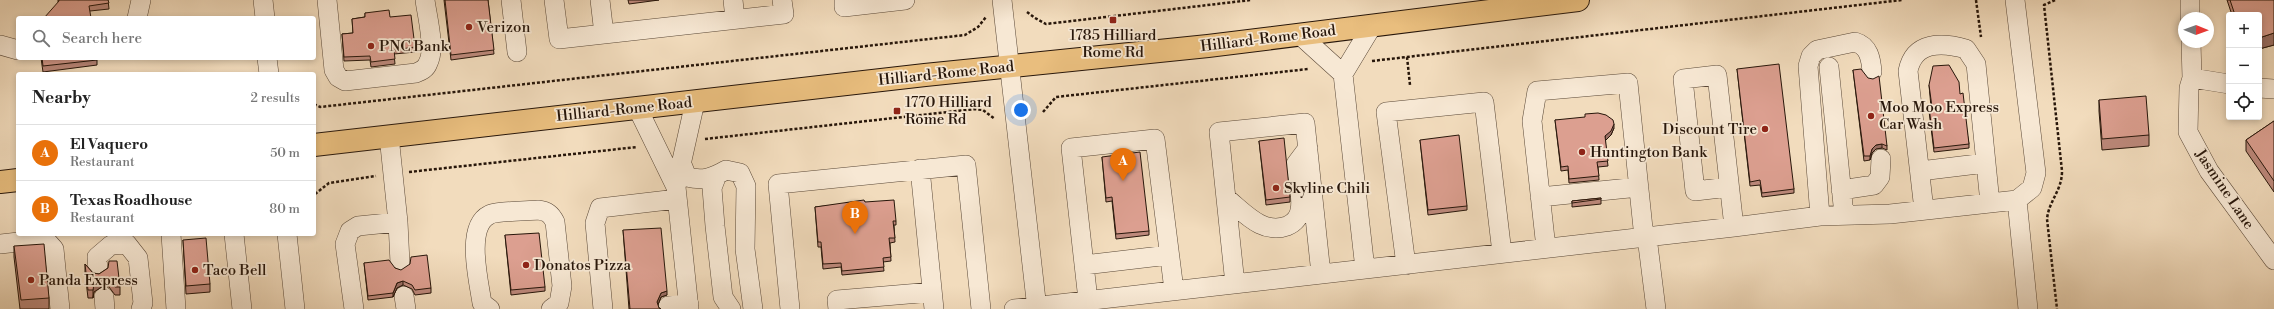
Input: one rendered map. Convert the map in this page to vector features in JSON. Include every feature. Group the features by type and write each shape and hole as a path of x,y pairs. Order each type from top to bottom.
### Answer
{"main road":[{"name":"Hilliard-Rome Road","path":"316,145 637,107 695,102 1372,26 1578,0"},
{"path":"0,182 16,180"}],"street":[{"path":"137,16 141,0"},
{"path":"263,0 264,16"},
{"path":"326,0 334,70 338,77 345,81 416,73 424,69 429,63 431,52 425,0"},
{"path":"511,0 517,52"},
{"path":"554,0 559,39 784,14 782,0"},
{"path":"600,0 604,34"},
{"path":"733,0 735,19"},
{"path":"844,0 844,7 906,0"},
{"path":"1002,0 1036,308"},
{"path":"1014,309 1036,308 1088,300 1365,270 1820,216 1890,214 2017,200 2032,188 2036,174 2014,0"},
{"path":"2190,0 2190,12"},
{"path":"1365,270 1344,74 1372,26"},
{"path":"1300,34 1344,74"},
{"path":"1820,216 1808,66 1810,56 1817,50 1855,42 1860,43 1866,49 1871,59 1872,72"},
{"path":"1924,210 1908,71 1910,61 1916,52 1927,47 1950,44 1966,48 1972,55 1976,64 1990,203"},
{"path":"0,45 16,49"},
{"name":"Jasmine Lane","path":"2191,48 2192,78 2189,88 2188,132 2209,171 2274,260"},
{"path":"267,60 268,72"},
{"path":"1829,67 1844,215"},
{"path":"1730,187 1695,191 1683,80 1717,75 1730,187 1734,227"},
{"path":"2192,78 2226,84"},
{"path":"1546,248 1532,121 1537,91 1628,83 1645,237 1656,309"},
{"path":"2262,88 2274,88"},
{"path":"668,306 689,307 677,193 681,162 695,102"},
{"path":"1406,265 1386,112 1484,102 1502,253"},
{"path":"637,107 677,193"},
{"path":"1236,284 1219,132 1305,123 1321,274"},
{"path":"389,136 398,222 400,263"},
{"path":"1088,300 1071,148 1155,139 1174,290"},
{"path":"1226,198 1261,226 1281,228 1292,224 1301,210 1296,164 1308,148"},
{"path":"1841,190 1874,185 1880,177 1881,159"},
{"path":"681,162 687,177 699,180 711,177 726,170 740,173 746,186 745,249 753,309"},
{"path":"1920,171 1986,163"},
{"path":"790,309 778,184 966,164 981,309"},
{"path":"838,309 837,300 933,300 920,169"},
{"path":"711,177 702,191 714,298 722,309"},
{"path":"711,177 723,297 731,309"},
{"path":"1540,197 1639,187"},
{"path":"603,309 595,223 600,208 677,193"},
{"path":"2017,200 2028,309"},
{"path":"490,309 482,303 474,245 482,221 489,214 538,210 546,211 551,215 555,222 562,286 559,303 551,309"},
{"path":"354,309 345,244 350,231 358,226 398,222"},
{"path":"171,236 176,309"},
{"path":"234,236 242,309"},
{"path":"287,236 295,309"},
{"path":"0,244 45,239 54,249 60,309"},
{"path":"98,271 97,257 111,245 127,244 138,258 142,297 141,309"},
{"path":"1084,265 1169,255"}],"path":[{"path":"1027,12 1046,24 1251,0"},
{"path":"1371,61 1902,0"},
{"path":"1976,0 1981,37"},
{"path":"316,105 320,107 965,34 978,27 986,16"},
{"path":"1407,57 1410,85"},
{"path":"1042,112 1056,97 1308,69"},
{"path":"316,193 329,184"}],"building":[{"path":"108,0 109,3 89,6 91,16 46,16 59,1"},
{"name":"Verizon","path":"445,0 488,0 494,50 451,55"},
{"path":"2230,0 2274,0 2274,33 2262,37 2262,12 2234,12"},
{"name":"PNC Bank","path":"389,10 390,17 411,15 415,47 394,50 395,59 371,62 370,56 344,57 342,34 353,33 352,19 365,17 365,13"},
{"path":"42,60 97,60 43,66"},
{"name":"Discount Tire","path":"1779,64 1794,189 1762,193 1760,180 1750,182 1737,69"},
{"path":"1949,65 1959,82 1960,94 1963,93 1969,144 1934,148 1929,107 1932,107 1929,85 1933,66"},
{"name":"Moo Moo Express Car Wash","path":"1861,69 1868,78 1873,79 1879,76 1887,146 1882,144 1876,145 1872,149 1870,156 1864,156 1853,70"},
{"path":"2146,96 2149,135 2102,139 2099,100"},
{"name":"Huntington Bank","path":"1598,113 1606,115 1613,120 1614,124 1611,131 1605,136 1608,161 1597,162 1599,176 1569,179 1568,166 1561,167 1555,120 1585,117 1585,114"},
{"path":"2274,121 2274,181 2246,140"},
{"path":"1459,135 1467,206 1428,210 1420,140"},
{"name":"Skyline Chili","path":"1284,138 1290,197 1266,200 1259,141"},
{"path":"1140,152 1149,231 1116,234 1112,197 1106,198 1102,157"},
{"path":"1601,199 1572,203 1572,201"},
{"path":"864,200 865,202 894,200 896,221 893,221 895,238 889,238 891,257 883,258 884,267 842,271 841,263 823,264 821,242 818,242 815,207"},
{"path":"661,228 667,291 661,293 657,302 659,308 661,309 630,309 623,230"},
{"name":"Donatos Pizza","path":"539,233 545,287 511,290 505,235"},
{"name":"Taco Bell","path":"206,238 210,284 186,286 183,240"},
{"name":"Panda Express","path":"44,244 49,298 21,300 14,246"},
{"path":"427,255 431,288 415,290 412,285 403,281 397,283 393,293 368,296 364,263 389,260 395,268 401,270 410,264 411,257"},
{"path":"109,261 117,261 120,287 115,287 109,279 103,278 94,284 93,290 88,290 85,264 93,273 99,274 108,268"}],"place":[{"name":"1785 Hilliard Rome Rd","path":"1113,20"},
{"name":"Verizon","path":"469,27"},
{"name":"PNC Bank","path":"371,46"},
{"name":"1770 Hilliard Rome Rd","path":"897,111"},
{"name":"Moo Moo Express Car Wash","path":"1871,116"},
{"name":"Discount Tire","path":"1765,129"},
{"name":"Huntington Bank","path":"1582,152"},
{"name":"El Vaquero","path":"1123,181"},
{"name":"Skyline Chili","path":"1276,188"},
{"name":"Texas Roadhouse","path":"855,234"},
{"name":"Donatos Pizza","path":"526,265"},
{"name":"Taco Bell","path":"195,270"},
{"name":"Panda Express","path":"31,280"}]}
